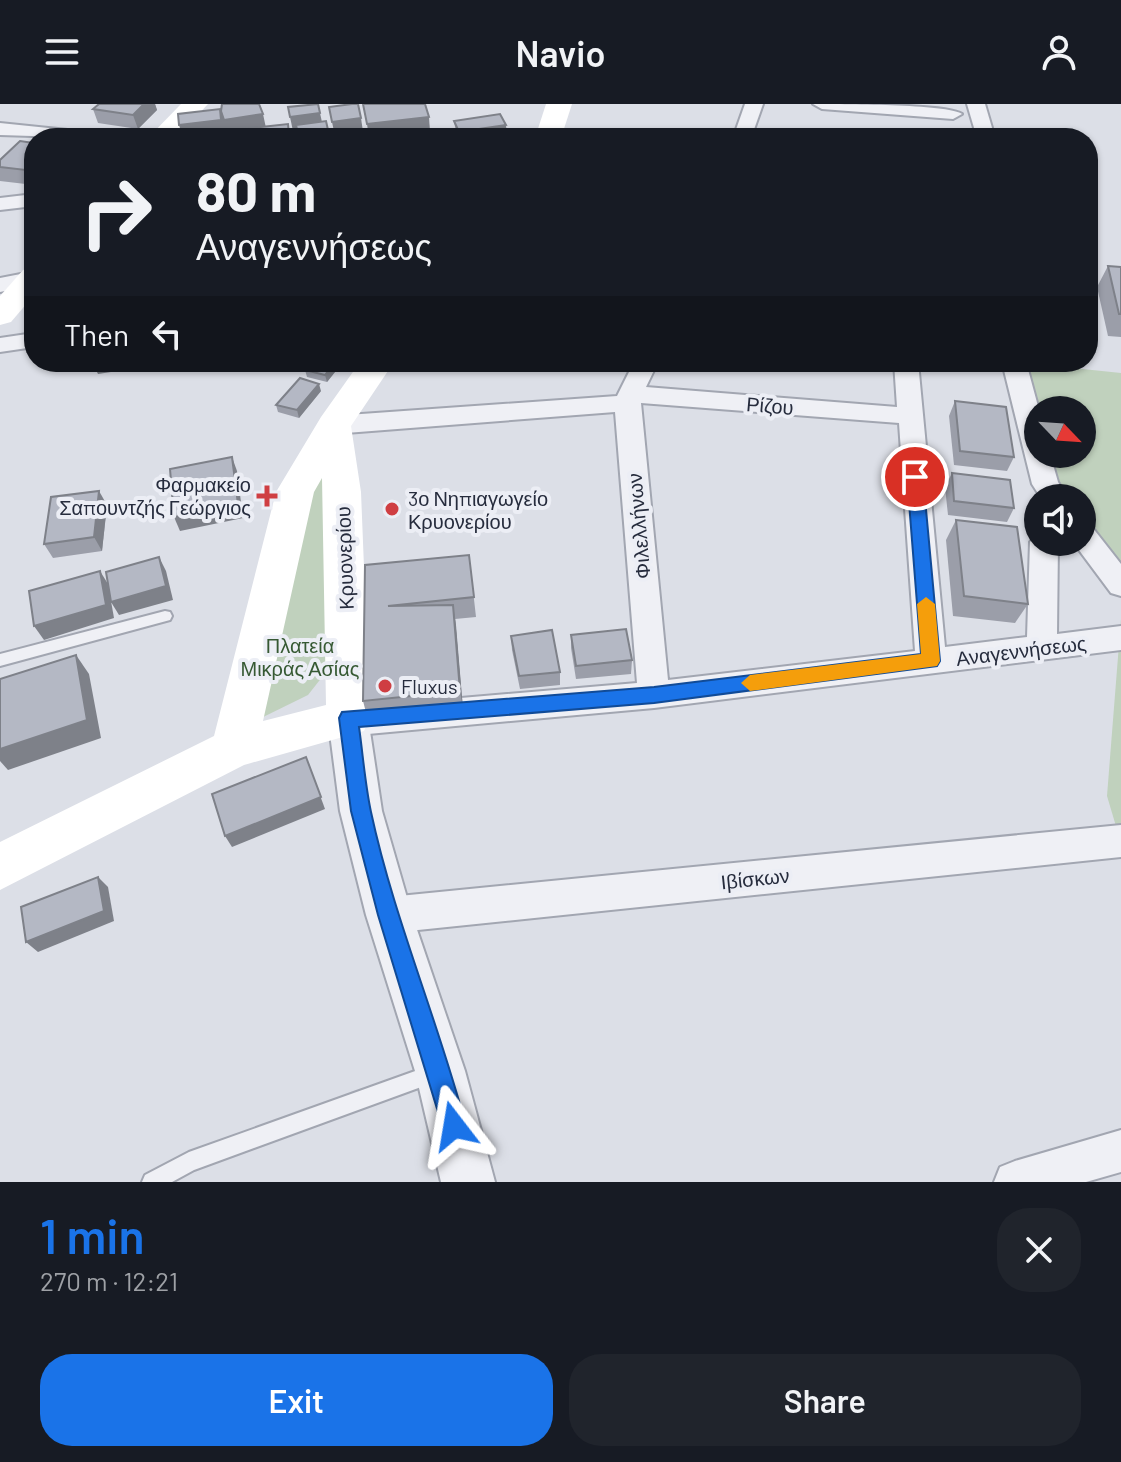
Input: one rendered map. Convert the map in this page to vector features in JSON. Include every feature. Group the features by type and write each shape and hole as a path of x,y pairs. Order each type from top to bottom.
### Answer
{"main road":[{"path":"171,128 195,104"},
{"path":"551,128 559,104"},
{"path":"0,315 24,287"},
{"path":"234,748 295,492 333,425 370,372"},
{"name":"Κρυονερίου","path":"333,425 342,492 348,718"},
{"path":"0,867 118,810 234,748 348,718"}],"street":[{"path":"746,128 754,104"},
{"path":"822,104 952,109"},
{"path":"976,104 983,128"},
{"path":"0,129 24,131"},
{"path":"0,204 24,201"},
{"path":"0,285 24,279"},
{"path":"0,345 24,341"},
{"path":"629,398 641,372"},
{"path":"907,372 931,661"},
{"path":"1017,372 1046,484"},
{"name":"Ρίζου","path":"333,425 629,398 910,416"},
{"name":"Φιλελλήνων","path":"629,398 654,695"},
{"path":"1096,552 1121,585"},
{"path":"1042,647 1044,556"},
{"name":"Αναγεννήσεως","path":"348,718 368,720 654,695 1121,638"},
{"path":"348,718 361,811 389,915 440,1071 468,1182"},
{"name":"Ιβίσκων","path":"389,915 1121,841"},
{"path":"1015,1182 1121,1151"}],"lane":[{"path":"0,660 165,616"},
{"path":"152,1182 189,1162 440,1071"}],"green space":[{"path":"1027,372 1121,373 1121,595 1094,556 1096,484 1050,484 1044,468 1096,468 1096,396 1034,396"},
{"name":"Πλατεία Μικράς Ασίας","path":"332,455 330,667 308,695 253,722 307,494"},
{"path":"1121,619 1121,843 1107,796"}],"building":[{"path":"99,104 144,104 133,115 93,109"},
{"path":"222,104 259,104 263,114 224,120"},
{"path":"318,104 320,113 290,117 288,107"},
{"path":"358,104 361,118 332,122 329,107"},
{"path":"363,104 425,104 429,117 367,124"},
{"path":"220,109 221,120 179,125 178,114"},
{"path":"500,114 506,125 457,128 454,121"},
{"path":"326,121 328,128 297,128 296,125"},
{"path":"288,124 288,128 252,128"},
{"path":"20,141 24,142 24,170 0,167 0,160"},
{"path":"1108,266 1121,267 1121,314 1119,314"},
{"path":"300,378 319,384 297,410 276,405"},
{"path":"955,401 1006,407 1014,457 960,451"},
{"path":"232,457 238,504 174,517 170,469"},
{"path":"952,473 1010,480 1014,508 954,501"},
{"path":"99,491 94,537 44,544 51,497"},
{"path":"956,520 1017,527 1028,604 964,596"},
{"path":"469,555 474,597 388,606 453,605 460,691 363,701 365,565"},
{"path":"159,557 166,586 111,602 106,572"},
{"path":"100,571 106,605 34,626 29,591"},
{"path":"626,629 632,660 576,666 571,635"},
{"path":"552,630 560,672 519,676 511,636"},
{"path":"76,655 87,720 0,749 0,679"},
{"path":"306,757 321,797 225,836 212,794"},
{"path":"98,877 104,911 26,942 21,907"}],"slow traffic":[{"path":"750,683 931,661 926,604"}],"place":[{"name":"Φαρμακείο Σαπουντζής Γεώργιος","path":"267,496"},
{"name":"3ο Νηπιαγωγείο Κρυονερίου","path":"392,509"},
{"name":"Fluxus","path":"385,686"}],"route":[{"path":"454,1126 440,1071 389,915 361,811 348,718 368,720 463,709 654,695 931,661 915,477"}]}
